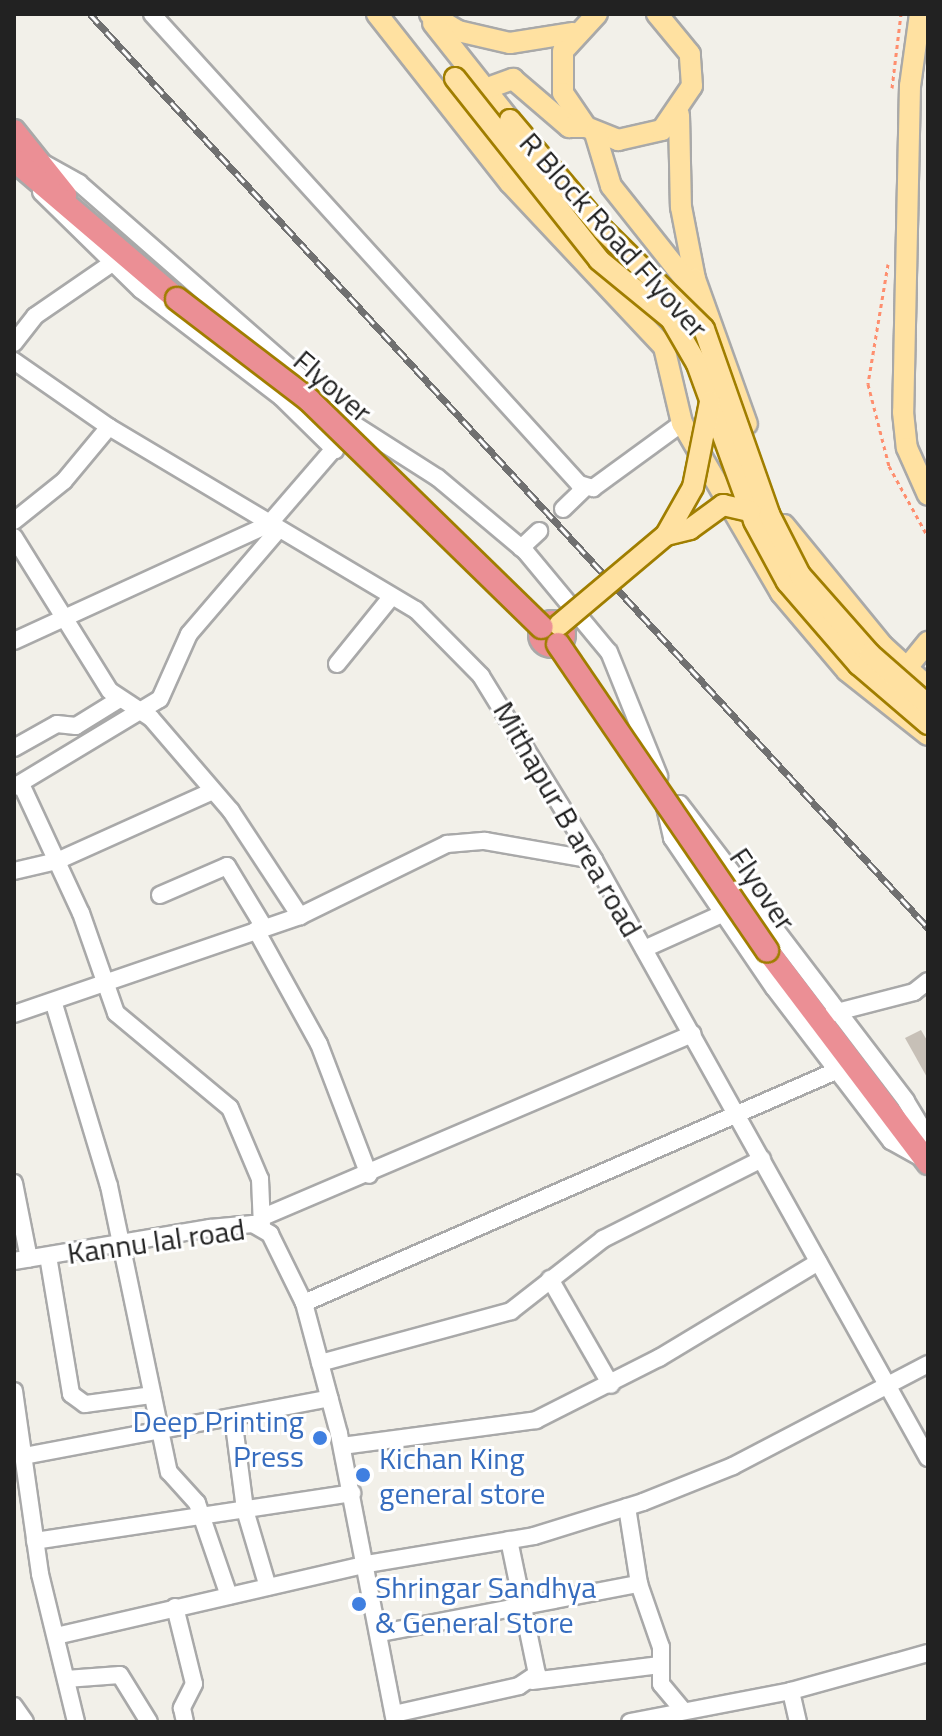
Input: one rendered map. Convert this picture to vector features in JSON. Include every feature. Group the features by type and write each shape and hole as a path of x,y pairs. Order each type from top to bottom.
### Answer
{"highway":[{"path":"14,131 37,170"},
{"path":"14,160 37,170"},
{"name":"Flyover","path":"37,170 177,299 309,400 553,632 767,950 927,1162"}],"main road":[{"path":"377,14 422,66 510,183 669,358 682,423 760,563 828,650 928,735"},
{"path":"428,14 458,31 510,43 573,33 597,14"},
{"name":"R Block Road Flyover","path":"428,14 510,120 603,230 704,329 769,514 795,566 852,636 928,705"},
{"path":"657,14 676,20 690,54 692,86 679,115 681,207 706,303 779,517 861,620 906,669 928,687"},
{"path":"920,14 910,86 903,412 907,448 928,495"},
{"path":"573,33 560,72 563,93 591,130 611,186 706,303"},
{"name":"R Block Road Flyover","path":"422,66 455,78 599,260 671,319 711,398 750,511 770,556 814,617 928,724"},
{"path":"488,88 513,79 569,127 641,139 679,115"},
{"path":"669,358 721,342"},
{"path":"553,632 666,535 693,487 711,398"},
{"path":"666,535 690,529 723,505 750,511"},
{"path":"828,650 861,620"},
{"path":"906,669 928,642"}],"street":[{"path":"152,14 586,487"},
{"path":"37,170 112,263 292,407 335,450"},
{"path":"37,170 79,183 355,425 438,478 521,548 609,652 656,771 672,838 722,914 891,1141 927,1162"},
{"path":"14,343 35,316 112,263"},
{"name":"Mithapur B area road","path":"14,361 109,427 392,596 427,620 489,686 594,860 693,1034 928,1458"},
{"path":"292,407 309,387"},
{"path":"563,509 586,487 682,423"},
{"path":"355,425 197,623 166,693 143,711 17,786 57,861 123,1023 230,1108 260,1179 262,1222 693,1034"},
{"path":"14,521 64,481 109,427"},
{"path":"14,641 274,527"},
{"path":"521,548 539,531"},
{"path":"14,537 63,621 118,700 143,711 213,791 300,916"},
{"path":"337,664 392,596"},
{"path":"14,748 57,724 76,726 118,700"},
{"path":"656,771 833,1013 906,1101 923,1129 927,1162"},
{"path":"14,871 57,861 213,791"},
{"path":"14,995 16,1014 54,1004 300,916 463,841 594,860"},
{"path":"160,895 227,866 319,1044 369,1175"},
{"path":"644,949 722,914"},
{"path":"833,1013 914,992 928,981"},
{"path":"54,1004 119,1244 169,1472 204,1516 229,1596"},
{"path":"304,1303 838,1070"},
{"path":"320,1363 500,1316 603,1239 762,1159"},
{"path":"14,1183 21,1260"},
{"name":"Kannu lal road","path":"21,1260 262,1222 304,1303 330,1398 381,1633 394,1718"},
{"path":"48,1256 71,1394 85,1404 152,1395"},
{"path":"342,1446 504,1429 611,1385 818,1262"},
{"path":"550,1279 611,1385"},
{"path":"56,1636 367,1564 509,1540 627,1507 715,1474 928,1364"},
{"path":"14,1391 35,1541 76,1722"},
{"path":"24,1456 330,1398"},
{"path":"233,1417 245,1510 268,1587"},
{"path":"35,1541 352,1493"},
{"path":"627,1507 639,1584 668,1700 684,1711"},
{"path":"509,1540 520,1608 536,1663 532,1681"},
{"path":"381,1633 639,1584"},
{"path":"175,1607 194,1684 182,1708 185,1722"},
{"path":"630,1722 791,1691 928,1653"},
{"path":"394,1718 532,1681 660,1665"},
{"path":"66,1679 120,1675 149,1722"},
{"path":"791,1691 798,1722"},
{"path":"14,1706 25,1722"}],"path":[{"path":"895,28 898,37"}],"building":[{"path":"921,1030 928,1042 928,1079 905,1038"}],"railway":[{"path":"90,14 928,928"}],"place":[{"name":"Deep Printing Press","path":"320,1438"},
{"name":"Kichan King general store","path":"363,1475"},
{"name":"Shringar Sandhya & General Store","path":"359,1604"}]}
